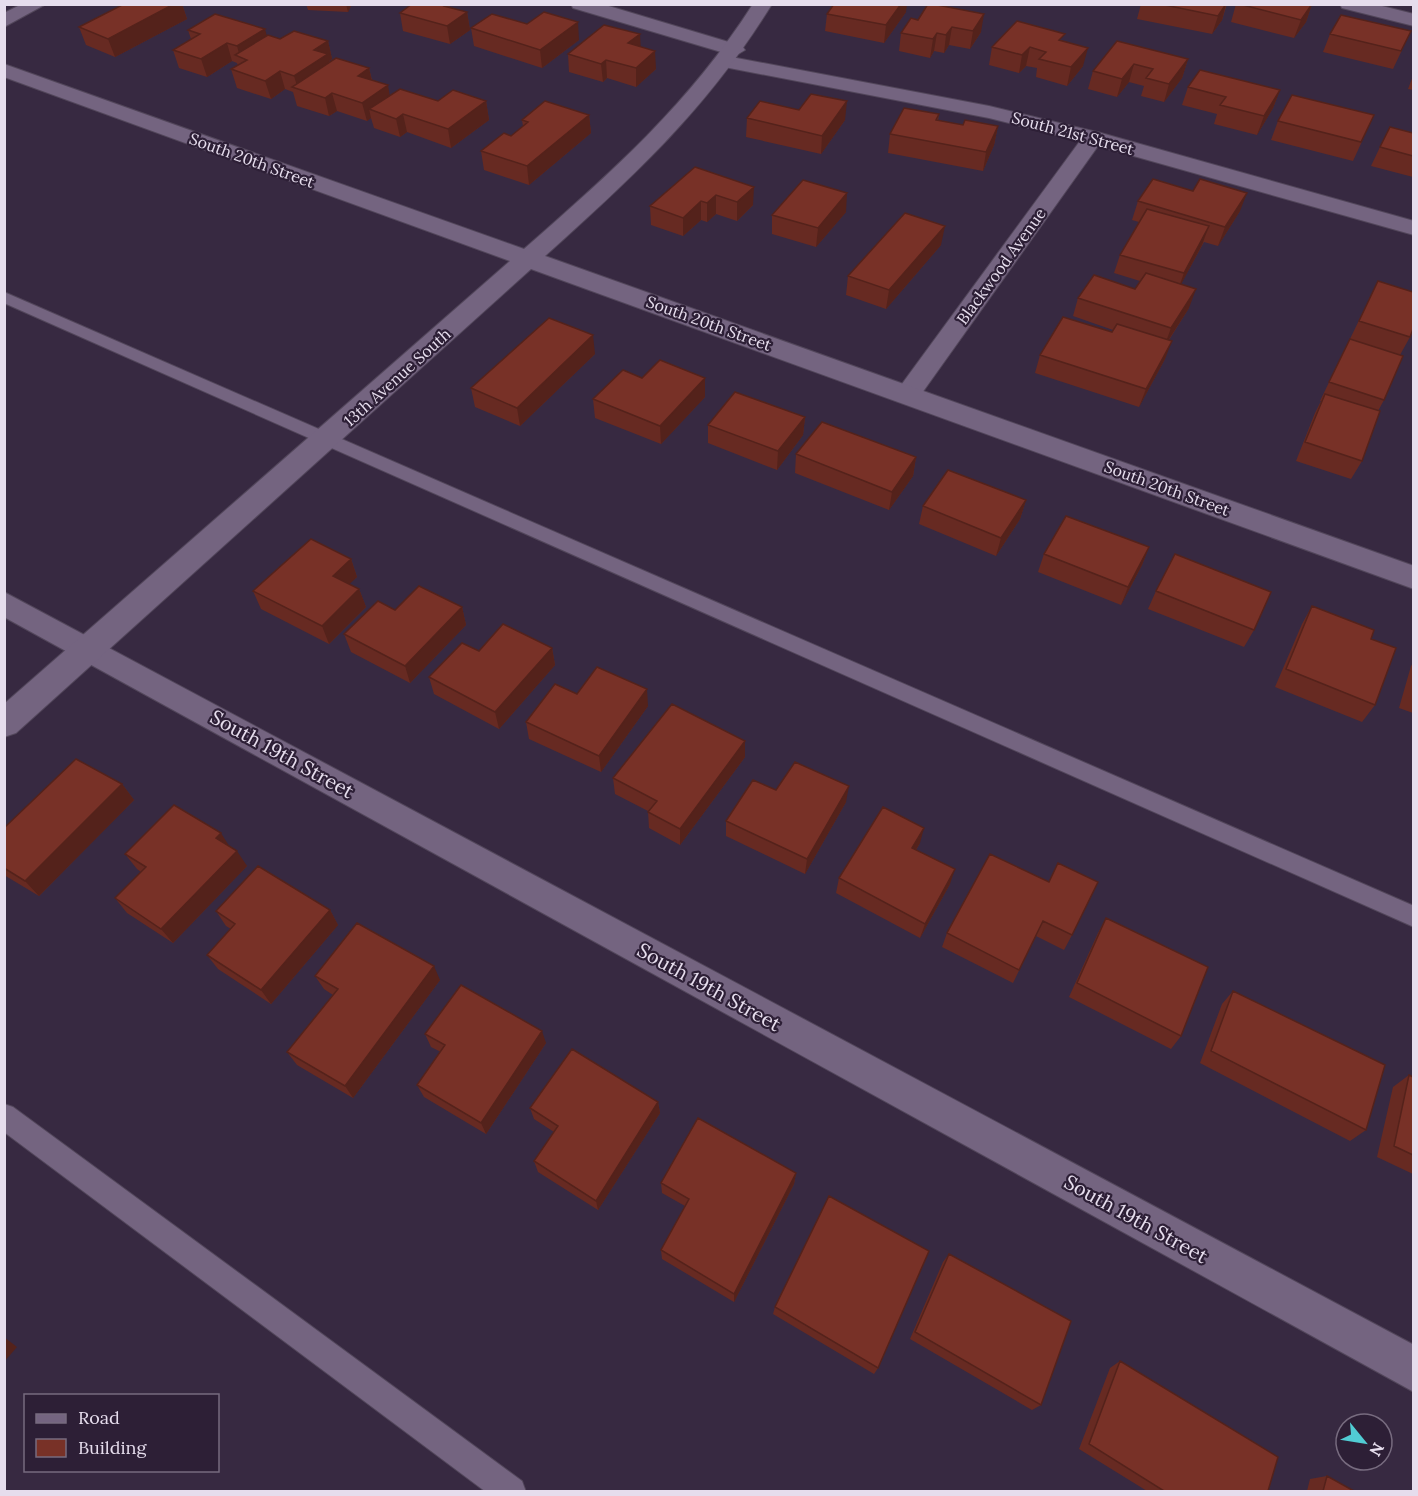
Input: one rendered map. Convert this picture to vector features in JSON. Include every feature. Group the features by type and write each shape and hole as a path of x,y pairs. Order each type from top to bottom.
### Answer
{"street":[{"path":"4,21 37,4"},
{"name":"South 21st Street","path":"580,4 731,56 989,112 1093,138 1413,228"},
{"name":"13th Avenue South","path":"4,724 529,259 671,128 731,56 764,4"},
{"path":"1349,4 1413,20"},
{"name":"South 20th Street","path":"4,70 909,394 1413,578"},
{"name":"Blackwood Avenue","path":"909,394 1093,138"},
{"name":"South 19th Street","path":"4,603 1413,1370"}],"lane":[{"path":"4,297 1413,917"},
{"path":"4,1116 511,1491"}],"building":[{"path":"124,4 174,4 108,39 79,27"},
{"path":"412,4 446,4 444,6 467,12 447,26 400,13"},
{"path":"834,4 901,4 886,25 827,14"},
{"path":"928,4 984,14 973,31 952,27 946,35 937,33 933,39 901,33 911,18 918,20"},
{"path":"1160,4 1226,4 1218,16"},
{"path":"1239,4 1312,4 1301,20"},
{"path":"544,12 578,22 540,50 471,28 492,14 527,24"},
{"path":"215,14 265,29 237,46 227,43 201,59 173,50 200,34 188,30"},
{"path":"1341,15 1411,31 1401,51 1330,34"},
{"path":"1017,21 1065,34 1059,40 1088,48 1071,67 1039,59 1046,52 1030,47 1022,55 992,47"},
{"path":"604,25 640,34 628,43 655,51 636,68 606,60 601,64 568,54"},
{"path":"294,31 328,41 314,50 328,54 294,76 280,71 265,81 231,69 247,60 235,55 268,35 280,39"},
{"path":"1117,41 1188,59 1169,84 1146,78 1153,69 1134,64 1122,79 1093,71"},
{"path":"336,58 369,68 358,76 388,85 362,103 332,93 325,98 292,87"},
{"path":"1200,70 1280,90 1264,116 1220,105 1226,97 1188,87"},
{"path":"400,89 438,101 453,90 486,101 448,129 403,114 396,119 369,109"},
{"path":"811,94 847,101 822,136 747,118 760,101 799,110"},
{"path":"1292,95 1374,115 1361,142 1278,121"},
{"path":"545,101 589,115 527,166 481,151 504,133 511,136 528,122 522,120"},
{"path":"904,108 939,114 936,120 963,125 965,120 998,126 986,152 890,134"},
{"path":"1390,127 1413,133 1413,156 1380,147"},
{"path":"695,167 754,187 737,202 716,195 707,203 701,201 683,218 650,206"},
{"path":"1153,179 1193,191 1200,179 1247,193 1225,227 1138,201"},
{"path":"803,180 847,193 818,228 772,215"},
{"path":"1147,209 1209,226 1184,273 1120,255"},
{"path":"905,213 945,226 889,290 848,276"},
{"path":"1146,273 1196,289 1171,328 1078,298 1094,275 1135,289"},
{"path":"1378,281 1413,292 1413,329 1410,337 1359,321"},
{"path":"1063,317 1112,332 1117,324 1172,341 1146,389 1040,355"},
{"path":"549,318 593,335 517,408 471,388"},
{"path":"1350,339 1403,356 1384,400 1329,382"},
{"path":"660,360 705,378 660,426 593,399 623,370 642,378"},
{"path":"735,392 805,417 778,451 708,425"},
{"path":"1325,394 1380,411 1362,461 1305,442"},
{"path":"822,422 916,457 892,492 796,454"},
{"path":"948,470 1026,500 1001,538 923,506"},
{"path":"1066,516 1149,547 1128,587 1044,554"},
{"path":"311,539 351,559 333,576 359,589 322,626 253,591"},
{"path":"1175,554 1271,592 1254,630 1156,591"},
{"path":"419,586 462,607 405,666 344,634 378,601 395,610"},
{"path":"1312,606 1374,630 1371,639 1396,648 1375,705 1286,669"},
{"path":"503,624 552,648 495,712 429,677 462,643 479,651"},
{"path":"597,667 647,689 599,756 526,722 555,684 577,694"},
{"path":"672,704 745,741 680,829 648,812 657,801 613,778"},
{"path":"76,759 122,784 25,881 4,868 4,828"},
{"path":"795,762 849,786 807,859 726,821 753,780 776,790"},
{"path":"174,805 221,833 216,838 237,851 161,929 115,898 146,867 125,854"},
{"path":"883,807 924,828 912,848 955,869 925,924 839,878"},
{"path":"990,854 1049,882 1058,863 1098,882 1072,935 1043,921 1019,970 947,933"},
{"path":"258,866 330,910 261,990 207,955 235,924 216,911"},
{"path":"1106,918 1208,967 1181,1036 1077,983"},
{"path":"357,923 434,966 345,1086 287,1052 338,989 315,976"},
{"path":"461,985 542,1031 481,1123 417,1085 445,1045 425,1034"},
{"path":"1233,991 1385,1065 1366,1130 1211,1051"},
{"path":"572,1049 658,1102 596,1201 534,1161 558,1126 530,1108"},
{"path":"1409,1075 1413,1077 1413,1155 1394,1146"},
{"path":"698,1118 796,1173 734,1294 661,1250 689,1199 661,1183"},
{"path":"829,1196 929,1251 878,1368 775,1307"},
{"path":"949,1254 1071,1321 1041,1405 915,1332"},
{"path":"1120,1361 1278,1457 1268,1491 1164,1491 1089,1444"},
{"path":"1327,1476 1354,1491 1323,1491"}]}
